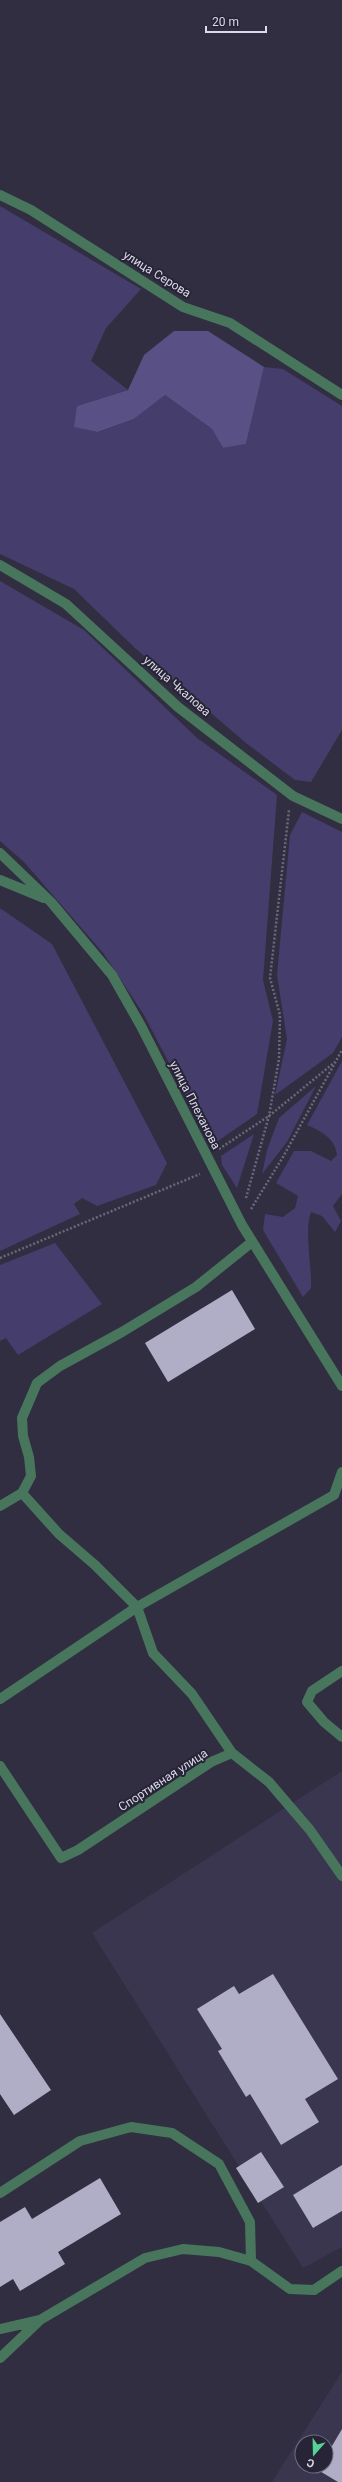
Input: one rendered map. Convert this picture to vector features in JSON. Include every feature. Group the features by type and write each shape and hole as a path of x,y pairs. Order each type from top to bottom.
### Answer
{"street":[{"name":"улица Серова","path":"0,195 31,210 183,306 230,324 342,395"},
{"name":"улица Чкалова","path":"0,565 66,604 178,707 293,796 342,819"},
{"name":"улица Плеханова","path":"0,854 51,902 112,975 141,1026 242,1225 342,1386"},
{"path":"0,880 51,902"},
{"path":"0,1506 22,1493 31,1476 29,1457 23,1436 22,1418 37,1383 60,1366 122,1332 196,1287 252,1242"},
{"path":"0,1699 136,1607 338,1495 342,1472"},
{"path":"22,1493 60,1534 95,1565 136,1607 153,1653 192,1694 232,1753 269,1782 310,1830 342,1876"},
{"path":"342,1671 312,1691 307,1702 324,1722 342,1737"},
{"name":"Спортивная улица","path":"0,1766 61,1858 78,1850 211,1762 232,1753"},
{"path":"0,2193 80,2141 131,2126 172,2133 219,2164 250,2222 251,2261"},
{"path":"0,2358 40,2320 146,2258 183,2249 219,2252 251,2261 290,2289 314,2290 342,2271"},
{"path":"0,2329 40,2320"}],"path":[{"path":"242,1225 246,1194 269,1116 279,1059 280,1015 270,978 287,818 293,796"},
{"path":"242,1225 283,1157 342,1050"},
{"path":"207,1158 269,1116 337,1060"},
{"path":"0,1258 212,1168"}],"shaded area":[{"path":"0,206 141,289 106,328 91,361 128,390 77,406 99,432 134,419 165,395 212,429 223,448 246,444 264,367 283,369 342,406 342,730 311,782 295,780 246,743 135,648 74,589 0,554"},
{"path":"174,331 208,331 264,367 246,444 223,448 212,429 165,395 134,419 98,432 74,427 77,406 128,390 144,355"},
{"path":"0,581 84,630 197,738 277,795 263,980 273,1021 257,1114 212,1145 144,1015 104,954 24,862 0,841"},
{"path":"302,812 342,832 342,1037 333,1053 275,1095 287,1039 277,975 290,835"},
{"path":"0,908 52,944 167,1163 156,1185 97,1206 82,1198 74,1204 80,1214 0,1251"},
{"path":"342,1061 342,1194 333,1206 341,1221 335,1232 322,1216 311,1212 308,1238 311,1288 303,1297 263,1230 265,1214 283,1217 295,1208 298,1196 276,1183 294,1151 311,1151 331,1161 337,1155 336,1149 326,1136 307,1125"},
{"path":"316,1086 287,1142 262,1174 267,1150 279,1118"},
{"path":"254,1134 237,1188 222,1165 221,1156"},
{"path":"55,1243 102,1304 18,1355 6,1338 0,1341 0,1265"},
{"path":"342,1771 342,2247 303,2268 92,1933"},
{"path":"342,2372 342,2482 272,2482 294,2447 294,2474 334,2474 334,2434 303,2434"}],"building":[{"path":"232,1290 255,1329 168,1382 145,1343"},
{"path":"273,1974 338,2079 305,2099 319,2122 281,2145 250,2094 246,2097 218,2051 222,2049 197,2009 234,1986 239,1994"},
{"path":"0,2014 51,2090 14,2115 0,2094"},
{"path":"261,2152 284,2187 258,2203 236,2168"},
{"path":"342,2165 342,2211 313,2228 293,2195"},
{"path":"100,2178 121,2214 58,2252 65,2264 20,2291 13,2279 0,2287 0,2222 25,2207 32,2219"},
{"path":"342,2429 342,2482 338,2482 325,2474 334,2474 334,2442"}]}
